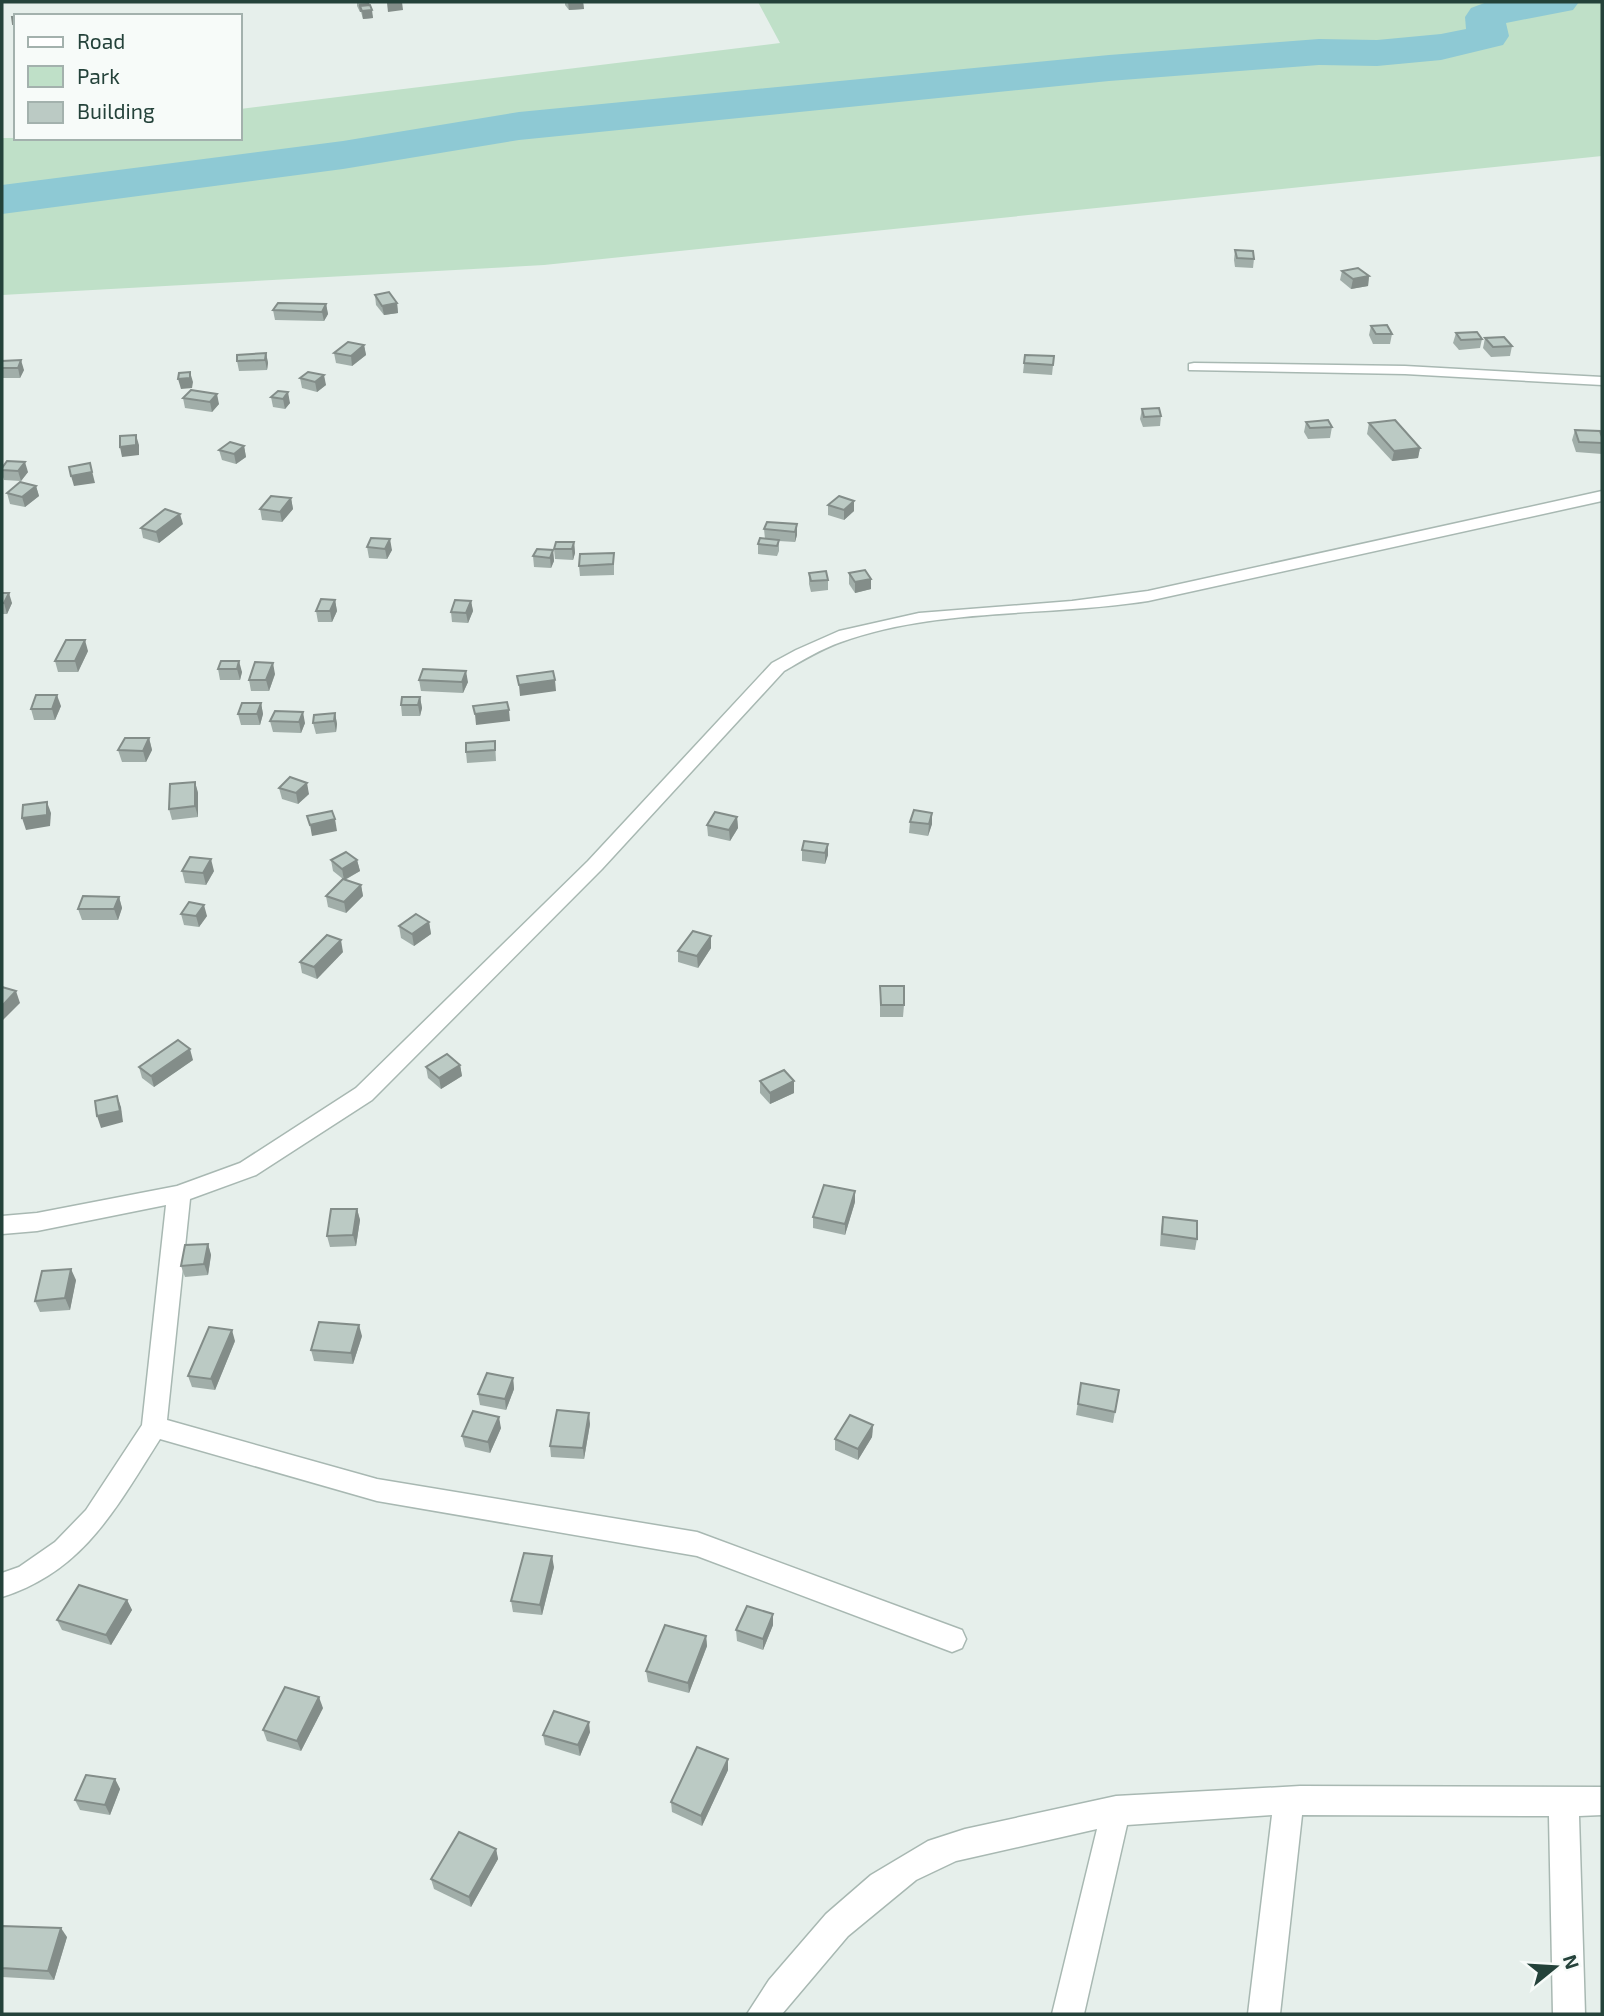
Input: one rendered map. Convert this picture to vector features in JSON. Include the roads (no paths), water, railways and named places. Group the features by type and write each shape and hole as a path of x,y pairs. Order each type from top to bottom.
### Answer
{"street":[{"path":"1194,367 1405,370 1602,381"},
{"path":"2,1225 37,1222 179,1194 248,1169 365,1094 595,865 778,667 816,646 845,634 905,622 1146,597 1471,522 1602,496"},
{"path":"2,1585 28,1576 64,1550 95,1518 154,1427 179,1194"},
{"path":"154,1427 377,1490 697,1544 952,1639"},
{"path":"1264,2014 1289,1801"},
{"path":"763,2014 798,1964 859,1904 931,1855 1028,1827 1116,1810 1289,1801 1602,1801"},
{"path":"1564,1803 1569,2014"},
{"path":"1068,2014 1116,1810"}],"waterway":[{"path":"2,200 343,155 519,126 1109,68 1319,52 1377,53 1441,47 1488,36 1485,17 1502,10 1559,2"}]}
